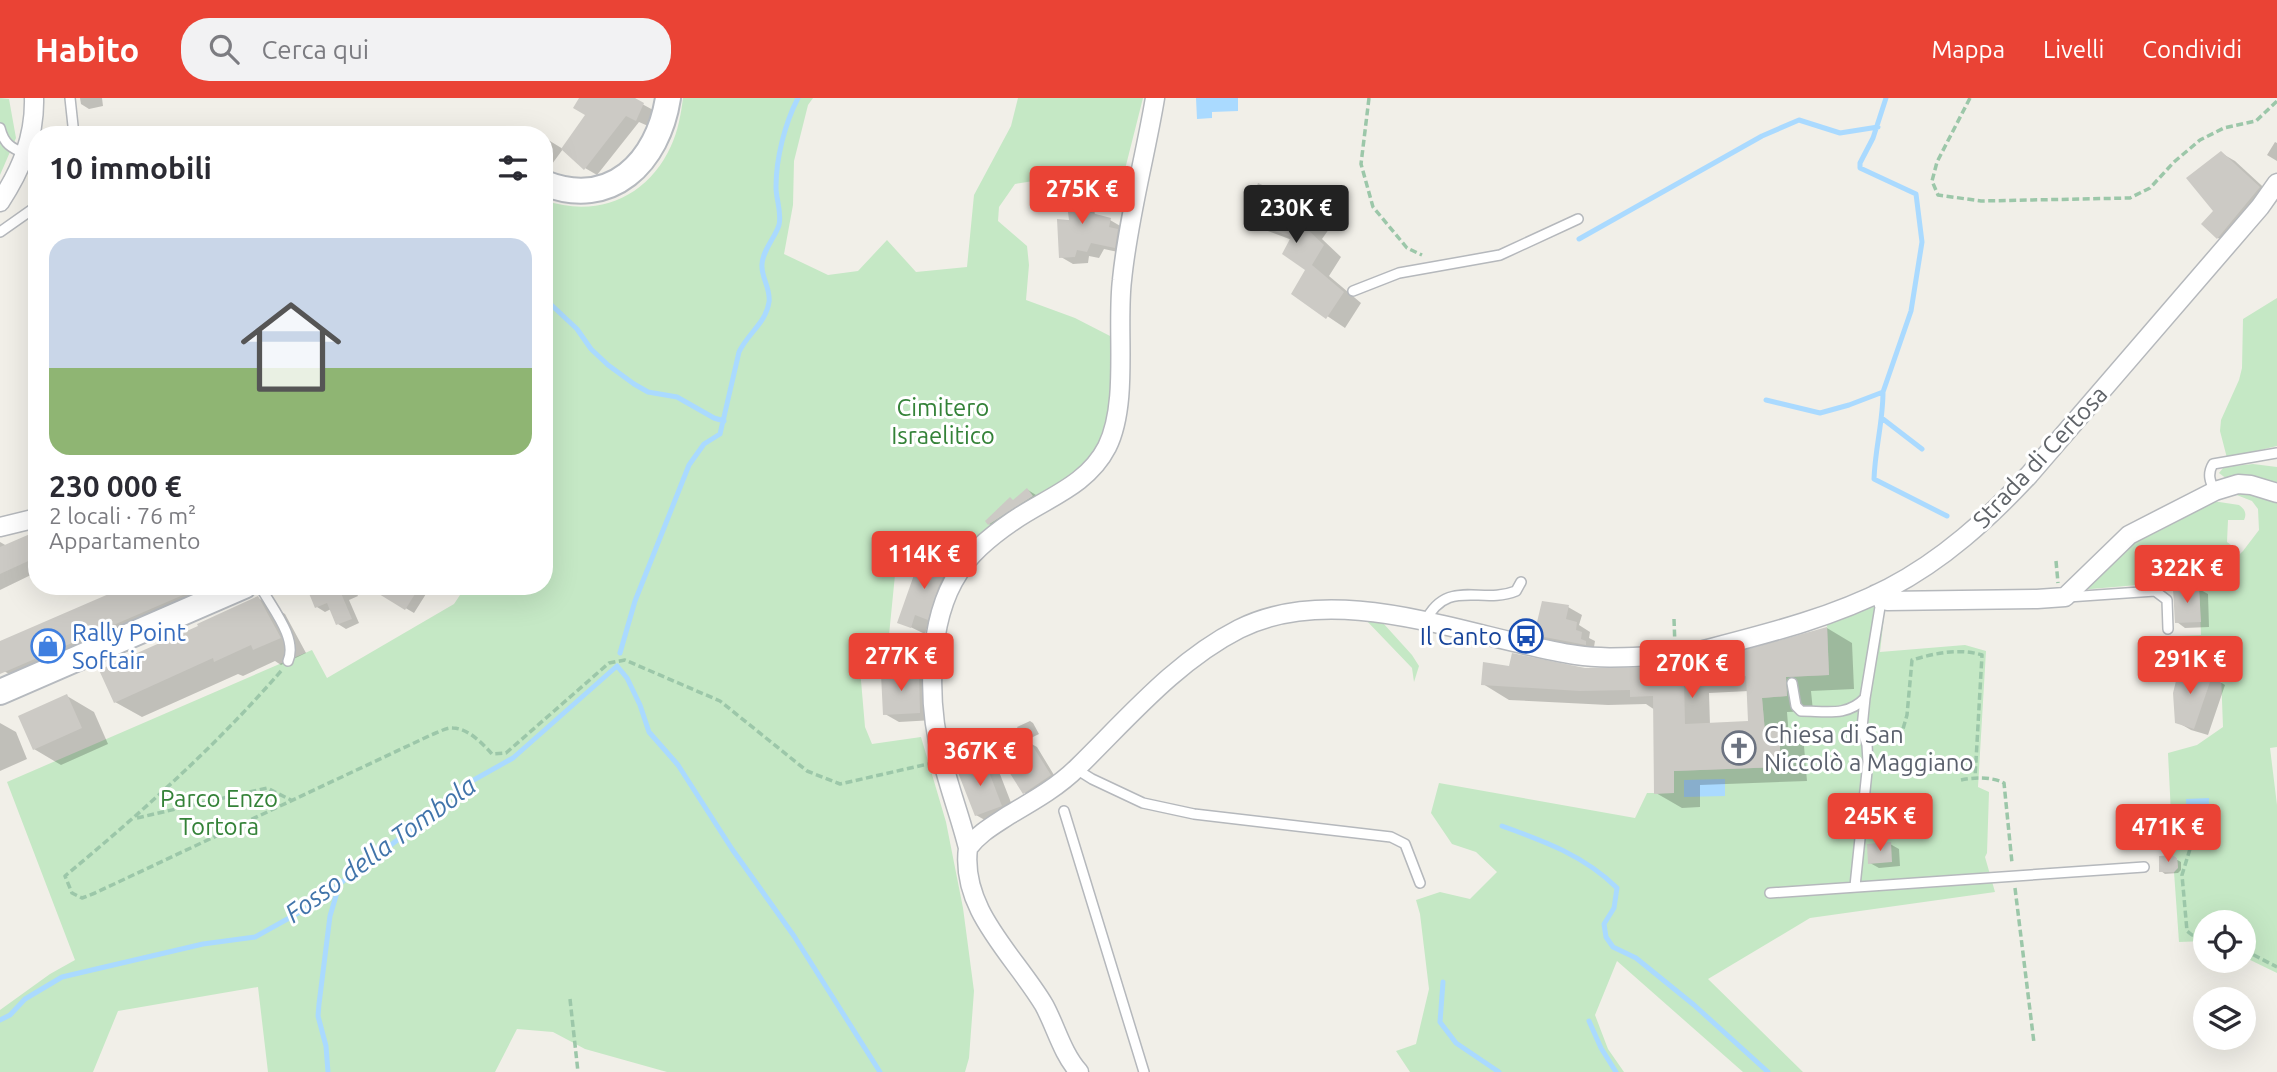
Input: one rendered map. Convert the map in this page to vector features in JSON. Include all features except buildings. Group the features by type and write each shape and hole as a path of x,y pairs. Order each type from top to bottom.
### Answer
{"main road":[{"path":"553,186 569,191 587,192 607,187 623,178 650,148 661,126 668,98"},
{"path":"0,692 223,595"}],"street":[{"path":"32,126 34,98"},
{"path":"1079,1072 1070,1062 1032,986 1010,957 979,907 968,872 968,848 942,761 934,720 934,655 941,615 958,572 1005,526 1084,478 1099,460 1110,438 1117,409 1122,280 1155,98"},
{"path":"0,202 28,144"},
{"name":"Strada di Certosa","path":"1696,652 1805,621 1876,594 1942,555 1981,524 2007,498 2251,218 2277,183"},
{"path":"1876,594 1886,601 2036,600 2064,597 2129,535 2215,491 2238,484 2277,493"},
{"path":"0,527 28,520"},
{"path":"968,848 984,831 1054,787 1076,769 1188,662 1220,640 1249,625 1285,613 1347,610 1424,622 1572,654 1610,658 1655,656"}],"lane":[{"path":"70,98 73,126"},
{"path":"0,128 3,140 12,148 26,153"},
{"path":"0,232 28,212"},
{"path":"1353,291 1399,273 1500,255 1578,219"},
{"path":"2215,491 2210,482 2213,464 2277,453"},
{"path":"1424,622 1435,604 1461,594 1502,596 1516,591 1521,582"},
{"path":"2064,597 2155,591 2167,600 2168,629"},
{"path":"1855,886 1868,762 1862,728 1880,607 1876,594"},
{"path":"265,595 290,638 291,654 288,660"},
{"path":"1792,683 1796,706 1801,711 1847,712 1866,698"},
{"path":"1076,769 1143,803 1194,814 1391,837 1405,844 1420,883"},
{"path":"1064,811 1144,1072"},
{"path":"1770,893 2144,867"}],"path":[{"path":"1369,98 1361,164 1373,206 1407,248 1443,265"},
{"path":"1970,98 1937,162 1932,181 1938,195 1982,201 2130,198 2150,188 2174,162 2200,140 2224,128 2256,121 2277,102"},
{"path":"1674,619 1675,648"},
{"path":"1867,745 1901,736 1908,715 1912,660 1968,650 1982,655 1975,778"},
{"path":"288,660 223,733 134,818 65,876 72,893 82,898 94,893 452,727 481,741 492,754 506,753 609,663 625,660 720,701 807,771 840,784 942,761"},
{"path":"1961,780 1975,778 2004,783 2034,1043"},
{"path":"134,818 267,789 291,801"},
{"path":"2190,849 2182,875 2187,931 2193,935"},
{"path":"2256,956 2277,967"},
{"path":"570,999 578,1072"}],"green space":[{"path":"0,98 9,99 16,138 0,175"},
{"path":"683,98 813,98 808,105 794,161 793,205 784,254 828,275 858,271 887,240 916,272 967,267 974,195 1011,126 1018,98 1143,98 1121,185 1089,198 1085,173 1015,184 999,207 998,221 1027,246 1029,265 1026,300 1075,318 1112,337 1110,407 1098,449 1086,464 963,558 909,532 887,539 895,575 887,655 860,669 865,727 872,744 921,737 946,822 963,908 974,991 969,1058 965,1072 667,1072 585,1049 553,1032 517,1029 495,1072 268,1072 258,987 118,1011 93,1072 0,1072 0,1010 50,974 75,960 7,782 312,650 327,678 454,604 460,595 553,595 553,202 583,207 601,205 635,191 661,164 671,146"},
{"path":"2277,298 2277,446 2227,458 2220,431 2221,420 2242,368 2243,319"},
{"path":"2253,464 2277,467 2277,486 2227,479 2219,473 2224,467"},
{"path":"2233,489 2277,497 2277,747 2270,748 2277,805 2277,973 2256,963 2256,910 2193,910 2193,941 2179,942 2174,872 2178,867 2177,858 2173,855 2168,753 2197,745 2223,727 2221,674 2178,636 2201,635 2199,587 2206,587 2243,551 2259,530 2258,509 2252,501 2229,492"},
{"path":"2206,500 2239,505 2245,516 2244,520 2228,520 2227,542 2231,545 2200,582 2189,582 2166,572 2161,583 2079,590 2146,530"},
{"path":"1873,607 1885,607 1880,652 1965,645 1986,651 1978,787 1989,792 1985,857 1995,892 1810,918 1708,979 1803,1072 1743,1072 1617,961 1595,1015 1608,1049 1624,1072 1410,1072 1396,1051 1416,1044 1429,989 1416,900 1440,892 1470,899 1497,872 1476,852 1452,844 1431,813 1439,783 1635,818 1647,793 1674,793 1674,771 1781,767 1779,730 1765,732 1762,698 1787,696 1786,677 1829,675 1827,623"},
{"path":"1364,618 1383,623 1412,655 1419,666 1414,682 1412,668"}],"water":[{"path":"1196,98 1238,98 1238,111 1212,112 1212,118 1197,119"},
{"path":"1725,779 1725,796 1684,797 1684,780"},
{"path":"2209,798 2210,843 2187,843 2186,799"}],"waterway":[{"name":"Fosso della Tombola","path":"620,653 635,601 689,465 704,444 720,434 739,352 767,309 769,292 762,270 763,260 779,225 776,187 778,164 785,130 798,98"},
{"path":"1766,400 1820,413 1883,392 1911,311 1922,242 1916,194 1860,168 1886,98"},
{"path":"1579,239 1762,136 1799,120 1840,133 1878,127"},
{"path":"553,306 577,329 591,349 634,384 648,392 677,397 724,421"},
{"path":"1883,392 1874,479 1947,516"},
{"path":"1883,419 1922,449"},
{"name":"Fosso della Tombola","path":"0,1020 10,1015 25,999 62,977 203,944 255,937 309,907 408,832 463,786 513,758 617,666 627,678 649,732 678,765 732,849 794,936 880,1072"},
{"path":"1502,826 1578,858 1617,888 1614,908 1604,924 1606,937 1613,947 1636,958 1694,1005 1768,1072"},
{"path":"328,1072 326,1046 318,1016 330,916 339,886"},
{"path":"1443,982 1440,1022 1456,1043 1499,1072"},
{"path":"1589,1021 1616,1072"}],"tunnel":[{"path":"1655,656 1696,652"}],"place":[{"name":"Il Canto","path":"1526,636"},
{"name":"Rally Point Softair","path":"48,646"},
{"name":"Chiesa di San Niccolò a Maggiano","path":"1739,748"}],"park label":[{"name":"Cimitero Israelitico","path":"943,421"},
{"name":"Parco Enzo Tortora","path":"219,812"}]}
